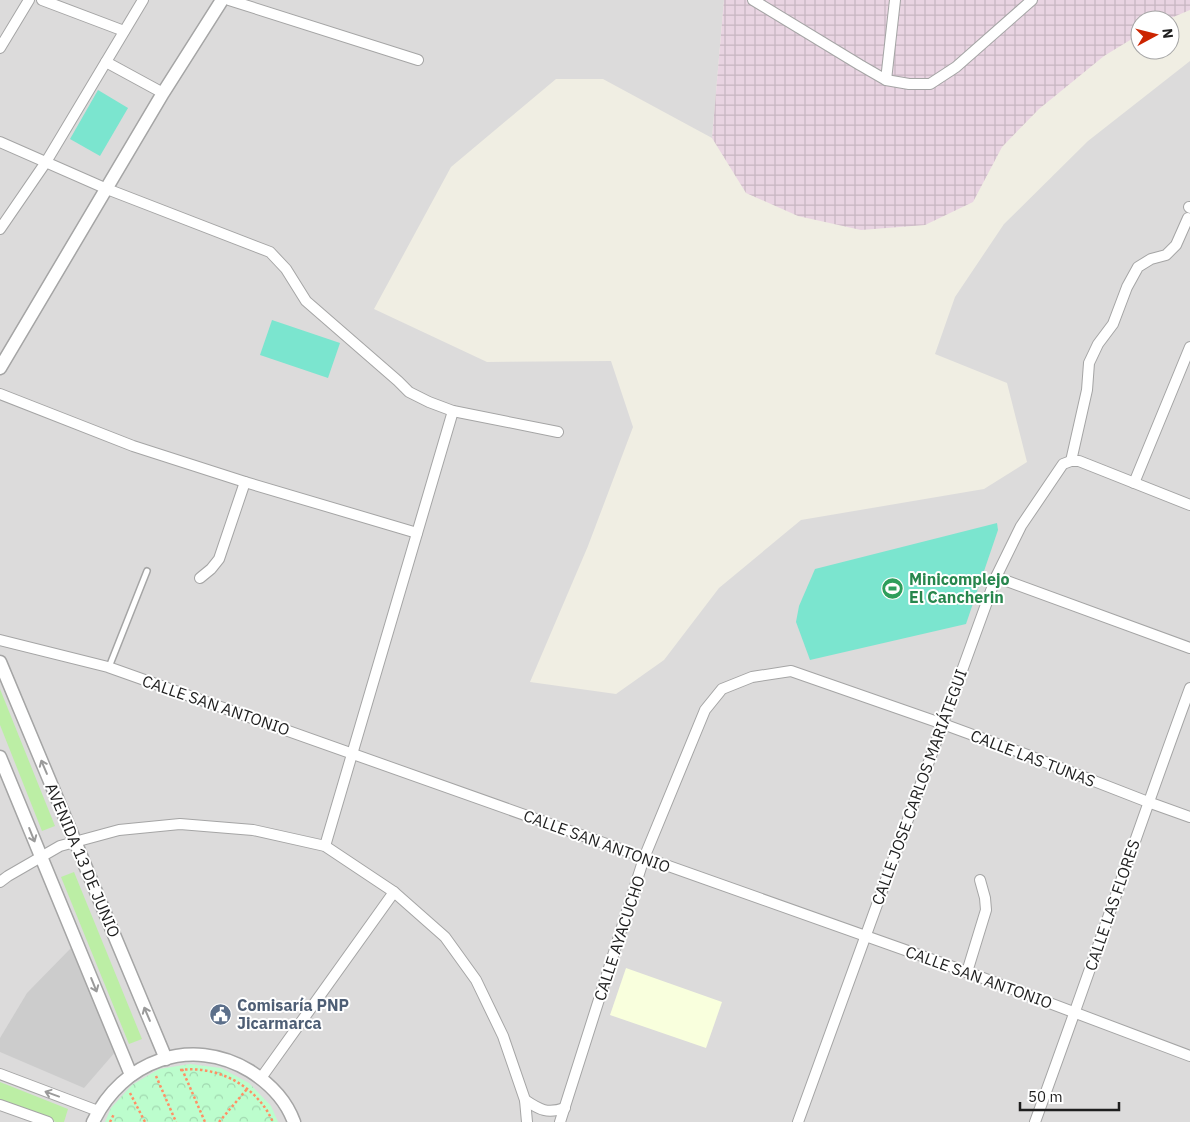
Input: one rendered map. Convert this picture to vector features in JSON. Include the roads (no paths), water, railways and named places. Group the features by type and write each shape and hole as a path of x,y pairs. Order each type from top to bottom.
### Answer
{"street":[{"path":"0,48 29,0"},
{"path":"42,0 124,31"},
{"path":"0,229 46,162 143,0"},
{"path":"0,368 163,93 222,0"},
{"path":"229,0 418,60"},
{"path":"753,0 886,80 909,84 930,84 956,67 1032,0"},
{"path":"886,80 895,0"},
{"path":"106,62 163,93"},
{"path":"0,142 107,188 270,252 286,269 306,301 409,392 453,411 558,432"},
{"path":"1190,212 1176,245 1166,255 1151,259 1138,267 1127,287 1113,324 1098,344 1089,363 1086,390 1067,462 1080,461 1190,505"},
{"path":"1134,483 1190,347"},
{"path":"0,394 133,446 245,482 417,533"},
{"path":"325,846 453,411"},
{"name":"CALLE JOSE CARLOS MARIÁTEGUI","path":"798,1122 996,577 1021,526 1067,462"},
{"path":"200,578 219,559 245,482"},
{"path":"996,577 1190,648"},
{"name":"CALLE SAN ANTONIO","path":"0,640 108,667 968,972 1190,1056"},
{"name":"AVENIDA 13 DE JUNIO","path":"0,662 166,1058"},
{"name":"CALLE LAS TUNAS","path":"791,671 1022,753 1148,802 1190,816"},
{"name":"CALLE AYACUCHO","path":"560,1122 644,858 705,710 722,689 752,677 791,671"},
{"name":"CALLE LAS FLORES","path":"1035,1122 1190,688"},
{"path":"1,760 131,1075"},
{"path":"0,882 60,846 119,830 180,824 253,830 325,846 394,892 445,937 476,980 503,1036 524,1100 528,1122"},
{"path":"968,972 986,910 980,880"},
{"path":"261,1078 394,892"},
{"path":"0,1074 96,1116 111,1093 131,1075 152,1063 166,1058 190,1055 216,1057 240,1065 261,1078 278,1095 292,1115 294,1122"},
{"path":"524,1100 544,1110 554,1111 565,1108"},
{"path":"0,1104 48,1122"}],"lane":[{"path":"108,667 147,571"}],"place":[{"name":"Minicomplejo El Cancherin","path":"893,588"},
{"name":"Comisaría PNP Jicarmarca","path":"221,1014"}]}
